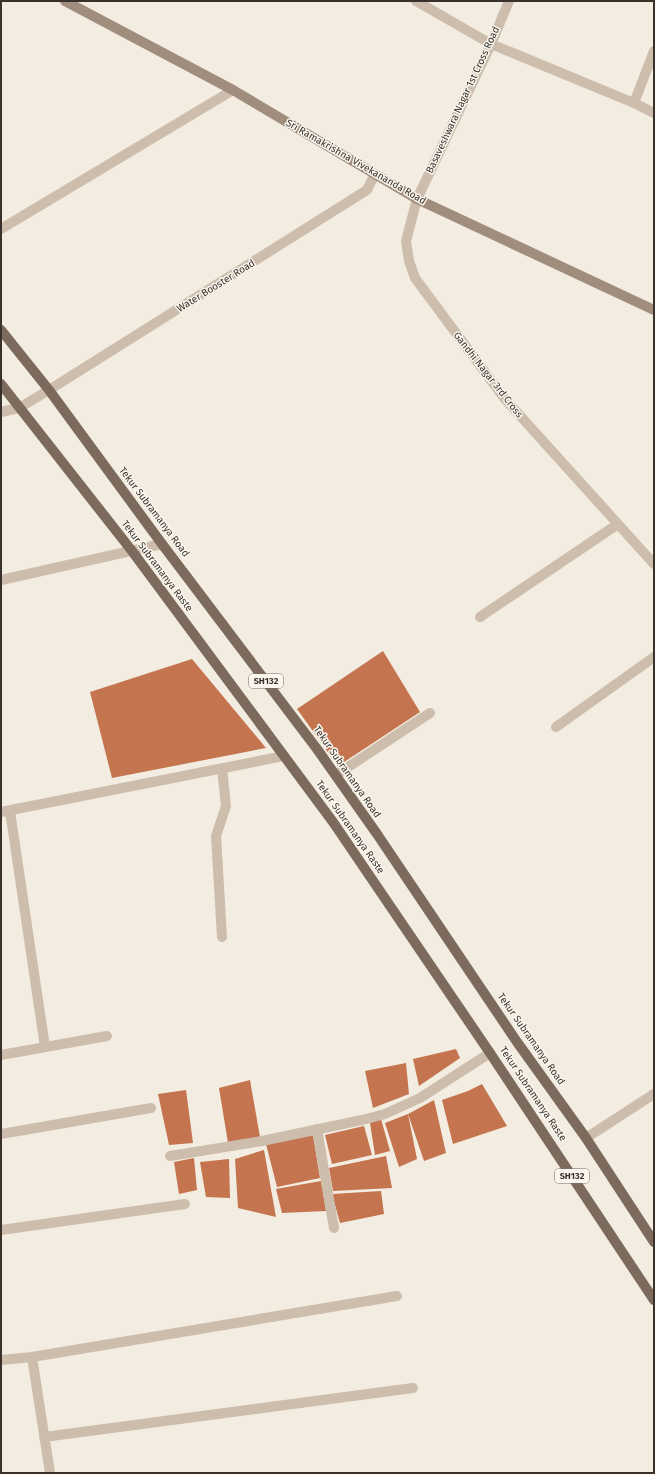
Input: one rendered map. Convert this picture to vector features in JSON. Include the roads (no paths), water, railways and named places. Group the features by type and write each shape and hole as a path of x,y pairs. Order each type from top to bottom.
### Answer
{"main road":[{"name":"Sri Ramakrishna Vivekananda Road","path":"65,1 233,90 417,199 654,310"},
{"name":"Tekur Subramanya Road","path":"1,330 49,390 162,544 336,775 517,1042 586,1138 653,1239"},
{"name":"Tekur Subramanya Raste","path":"1,384 132,551 333,822 490,1052 654,1300"}],"street":[{"path":"416,1 491,44 634,103 654,113"},
{"name":"Basaveshwara Nagar 1st Cross Road","path":"417,199 491,44 509,1"},
{"path":"634,103 654,51"},
{"path":"1,230 233,90"},
{"name":"Water Booster Road","path":"1,412 19,408 49,390 367,190 375,174"},
{"name":"Gandhi Nagar 3rd Cross","path":"417,199 406,241 409,261 415,278 505,399 654,564"},
{"path":"480,617 618,524"},
{"path":"1,580 162,544"},
{"path":"556,727 654,658"},
{"path":"336,775 430,713"},
{"path":"45,1047 5,812 284,756"},
{"path":"222,768 226,806 216,836 222,937"},
{"path":"1,1055 107,1036"},
{"path":"170,1156 262,1141 385,1114 420,1098 490,1052"},
{"path":"586,1138 654,1094"},
{"path":"1,1134 151,1108"},
{"path":"317,1129 334,1228"},
{"path":"1,1230 185,1204"},
{"path":"1,1360 32,1357 397,1296"},
{"path":"32,1357 50,1473"},
{"path":"44,1436 413,1388"}]}
